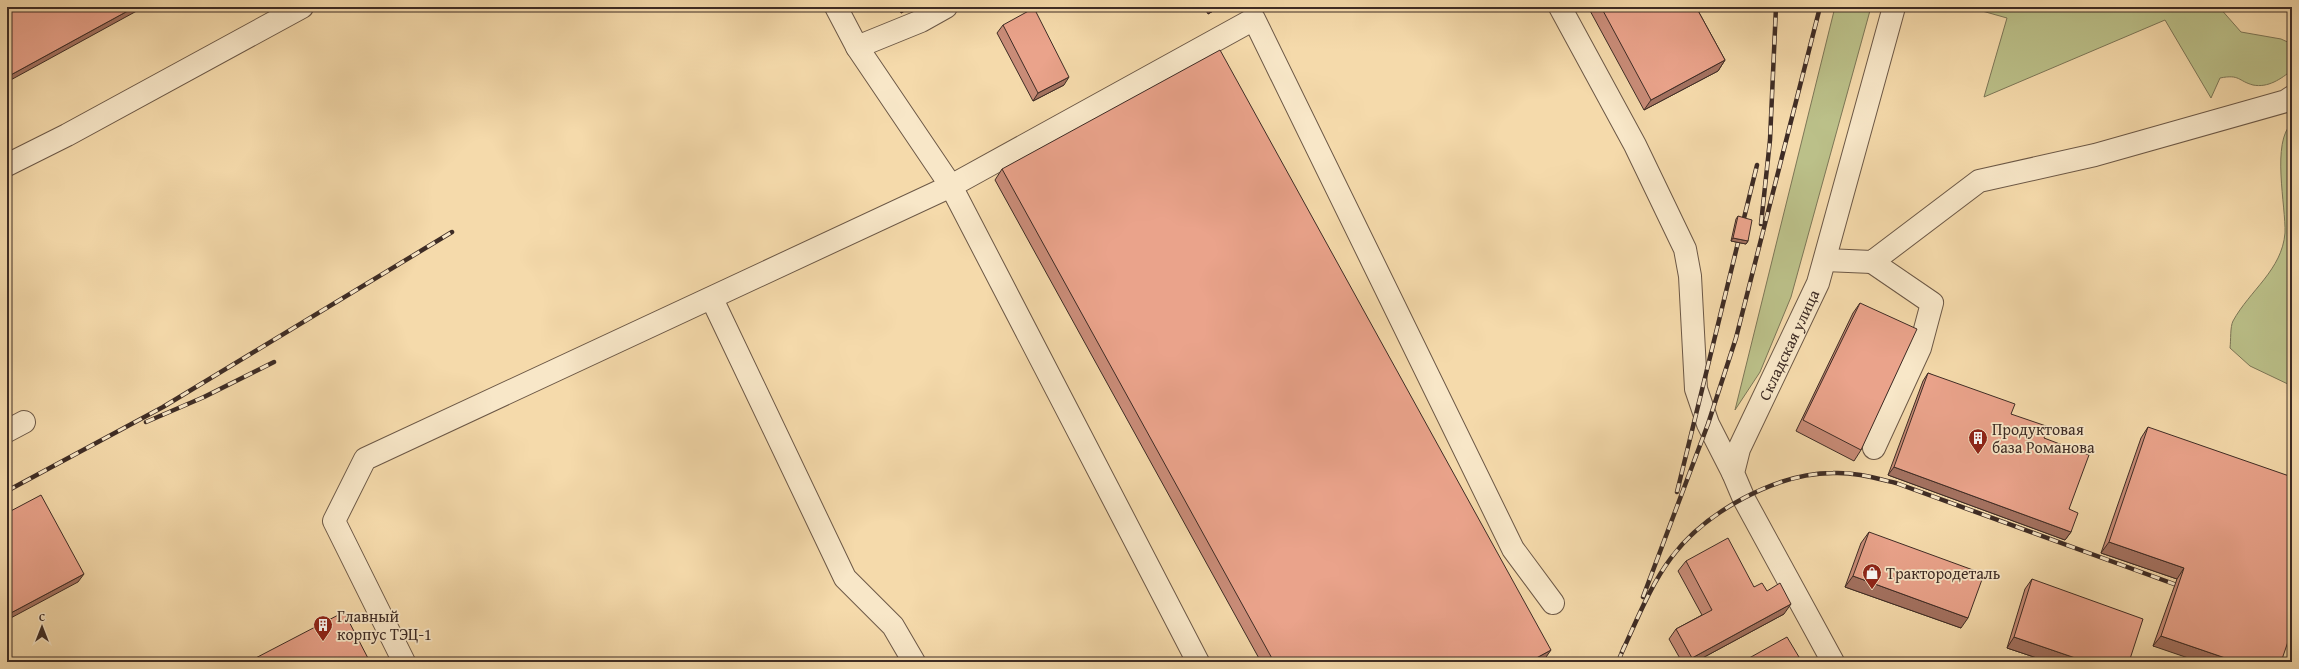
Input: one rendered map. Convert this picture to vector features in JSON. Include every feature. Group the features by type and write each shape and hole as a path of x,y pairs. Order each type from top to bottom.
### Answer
{"street":[{"path":"7,165 67,135 302,7"},
{"path":"836,7 857,47 951,186 1198,662"},
{"path":"857,47 921,21 946,7"},
{"path":"1560,7 1635,144 1685,249 1690,276 1696,389 1708,424 1733,473 1744,499 1833,662"},
{"name":"Складская улица","path":"1733,473 1739,449 1818,283 1894,7"},
{"path":"404,662 334,521 365,459 712,299 951,186 1257,13 1513,549 1552,603"},
{"path":"1872,262 1979,181 2095,155 2286,101 2292,97"},
{"path":"1825,260 1872,262 1932,303 1920,348 1874,448"},
{"path":"712,299 845,578 893,626 914,662"}],"green space":[{"path":"1835,7 1871,7 1791,297 1760,372 1735,410"},
{"path":"1968,7 2219,7 2241,32 2281,39 2292,44 2292,70 2269,84 2259,86 2235,77 2220,78 2211,98 2165,20 1984,97 2007,18"},
{"path":"2292,123 2292,386 2250,366 2230,348 2233,321 2248,299 2272,269 2283,246 2285,221 2281,175 2282,144 2286,132"}],"building":[{"path":"7,7 135,7 7,77"},
{"path":"1601,7 1696,7 1725,60 1651,100"},
{"path":"1034,8 1069,77 1038,93 1003,25"},
{"path":"1220,50 1551,650 1529,662 1274,662 1002,169"},
{"path":"1738,216 1752,220 1748,241 1733,238"},
{"path":"1860,303 1917,329 1861,450 1803,420"},
{"name":"Продуктовая база Романова","path":"1928,373 2015,404 2011,414 2049,427 2044,438 2089,455 2069,509 2078,513 2071,532 1894,467"},
{"path":"2148,427 2292,477 2292,630 2281,662 2237,662 2161,636 2184,568 2109,542"},
{"path":"41,495 84,574 7,615 7,513"},
{"path":"1869,532 1984,574 1968,618 1853,576"},
{"path":"1728,538 1754,587 1762,583 1767,591 1780,583 1791,604 1692,658 1676,629 1712,610 1686,561"},
{"path":"2032,579 2143,619 2129,662 2087,662 2014,637"},
{"name":"Главный корпус ТЭЦ-1","path":"344,612 370,662 248,662"},
{"path":"1787,637 1802,662 1742,662"}],"railway":[{"path":"1761,224 1770,140 1776,7"},
{"path":"1643,597 1708,424 1736,338 1820,7"},
{"path":"1677,492 1757,165"},
{"path":"7,491 163,407 452,232"},
{"path":"146,422 204,397 274,362"},
{"path":"1622,652 1644,604 1663,569 1685,541 1703,525 1743,498 1788,480 1811,475 1849,473 1896,483 2185,588"},
{"path":"1618,662 1624,647"}],"place":[{"name":"Продуктовая база Романова","path":"1978,455"},
{"name":"Трактородеталь","path":"1872,590"},
{"name":"Главный корпус ТЭЦ-1","path":"323,642"}]}
